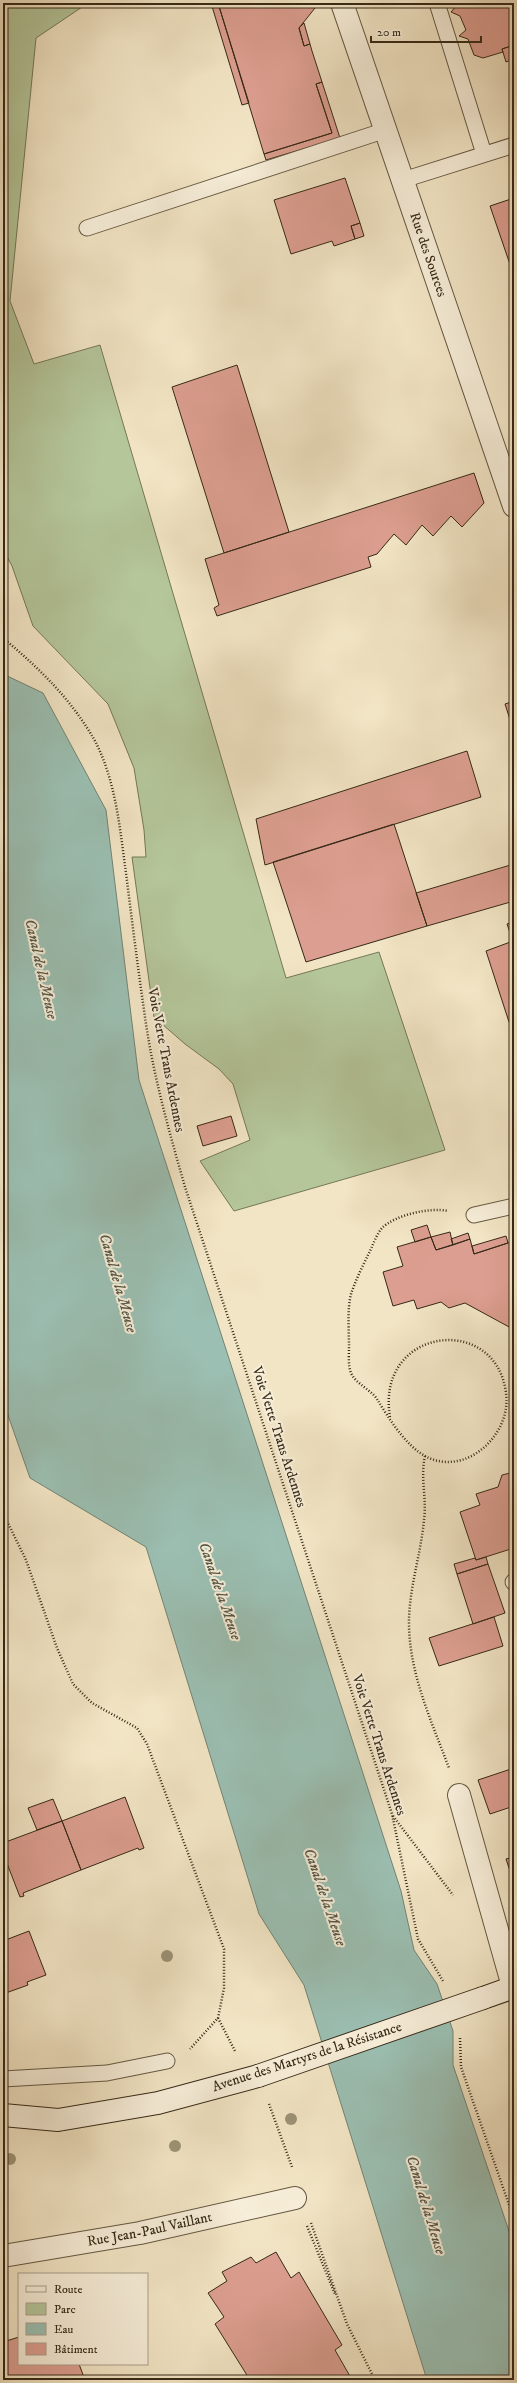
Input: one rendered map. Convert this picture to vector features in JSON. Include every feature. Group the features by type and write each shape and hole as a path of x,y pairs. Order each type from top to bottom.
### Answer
{"street":[{"name":"Rue des Sources","path":"342,3 514,506"},
{"name":"Avenue des Martyrs de la Résistance","path":"3,2116 58,2120 158,2103 258,2076 514,1988 459,1795"},
{"name":"Rue Jean-Paul Vaillant","path":"3,2256 140,2233 295,2198"}],"lane":[{"path":"437,3 484,154"},
{"path":"87,228 386,130"},
{"path":"403,180 514,145"},
{"path":"474,1215 514,1206"},
{"path":"3,2079 107,2072 167,2062"}],"path":[{"name":"Voie Verte Trans Ardennes","path":"3,638 36,666 68,701 95,742 112,788 120,831 145,1018 162,1110 392,1814 418,1939 443,1982"},
{"path":"390,1417 387,1400 392,1379 399,1365 422,1345 449,1340 463,1341 482,1349 495,1363 504,1379 507,1394 506,1410 500,1428 483,1451 469,1458 440,1461 425,1456 410,1445 390,1417 382,1410 376,1398 351,1373 349,1360 351,1295 364,1262 382,1229 390,1222 428,1211 445,1210 474,1215"},
{"path":"425,1456 422,1482 425,1518 412,1580 410,1646 420,1688 459,1795"},
{"path":"3,1513 26,1560 57,1648 73,1684 92,1703 136,1728 147,1744 224,1949 224,1988 218,2018 190,2049 167,2062"},
{"path":"392,1814 458,1901"},
{"path":"218,2018 234,2051"},
{"path":"460,2033 461,2067 514,2219"},
{"path":"267,2099 294,2174"},
{"path":"295,2198 347,2324 374,2380"},
{"path":"310,2219 347,2324"}],"green space":[{"path":"3,3 88,3 36,38 10,301 34,364 100,345 286,978 379,952 445,1150 234,1211 200,1161 250,1140 233,1084 219,1069 185,1044 154,1017 132,857 146,857 144,830 134,768 108,704 33,626 12,566 3,549"}],"water":[{"name":"Canal de la Meuse","path":"3,674 43,693 106,810 139,1080 401,1891 414,1950 437,1984 453,2031 453,2065 514,2246 514,2380 427,2380 304,1985 259,1914 146,1547 30,1478 3,1401"}],"building":[{"path":"211,3 218,3 249,103 242,105"},
{"path":"218,3 319,3 299,28 304,46 310,44 322,82 316,84 332,133 264,154"},
{"path":"457,3 514,3 514,45 502,49 503,52 483,58 474,55 468,39 459,36 466,30 460,16 451,12"},
{"path":"304,23 310,44 304,46 299,28"},
{"path":"514,45 514,59 506,62 502,49"},
{"path":"322,82 340,138 266,160 264,154 332,133 316,84"},
{"path":"345,178 360,223 351,226 355,239 334,246 332,241 291,254 274,200"},
{"path":"514,198 514,276 490,206"},
{"path":"360,223 364,236 355,239 351,226"},
{"path":"237,365 289,532 224,553 172,387"},
{"path":"474,473 484,503 462,527 451,516 433,536 422,525 406,545 394,534 377,554 368,557 371,567 217,616 214,608 219,605 205,559"},
{"path":"514,701 514,732 505,704"},
{"path":"467,751 481,797 265,865 256,819"},
{"path":"394,824 427,926 306,962 273,862"},
{"path":"514,864 514,901 427,926 416,893"},
{"path":"514,921 514,1020 509,1022 486,951 513,941 507,924"},
{"path":"231,1116 237,1136 203,1146 197,1126"},
{"path":"427,1225 431,1237 415,1242 411,1230"},
{"path":"450,1232 453,1245 436,1250 431,1237"},
{"path":"468,1233 470,1239 453,1245 451,1239"},
{"path":"506,1236 508,1243 474,1254 472,1246"},
{"path":"431,1237 436,1250 470,1239 474,1254 514,1241 514,1336 511,1328 465,1303 449,1308 441,1302 417,1309 414,1300 393,1306 383,1272 403,1266 397,1247"},
{"path":"514,1472 514,1548 476,1560 460,1512 480,1505 476,1494 498,1487 502,1475"},
{"path":"486,1557 488,1564 457,1574 454,1564 475,1558 476,1560"},
{"path":"488,1564 505,1613 473,1624 457,1574"},
{"path":"494,1617 503,1646 439,1666 429,1638"},
{"path":"514,1768 514,1806 490,1814 478,1780"},
{"path":"125,1797 144,1848 139,1850 138,1848 81,1870 62,1821"},
{"path":"53,1799 62,1821 37,1830 28,1808"},
{"path":"62,1821 81,1870 23,1893 24,1896 20,1897 3,1853 3,1843"},
{"path":"514,1857 514,1883 506,1859"},
{"path":"29,1931 46,1975 27,1982 28,1985 3,1994 3,1941"},
{"path":"276,2252 291,2278 299,2272 342,2345 335,2350 351,2378 348,2380 250,2380 215,2324 224,2317 208,2293 227,2281 222,2272 251,2257 256,2263"},
{"path":"18,2337 18,2365 79,2365 85,2380 3,2380 3,2342"}]}
